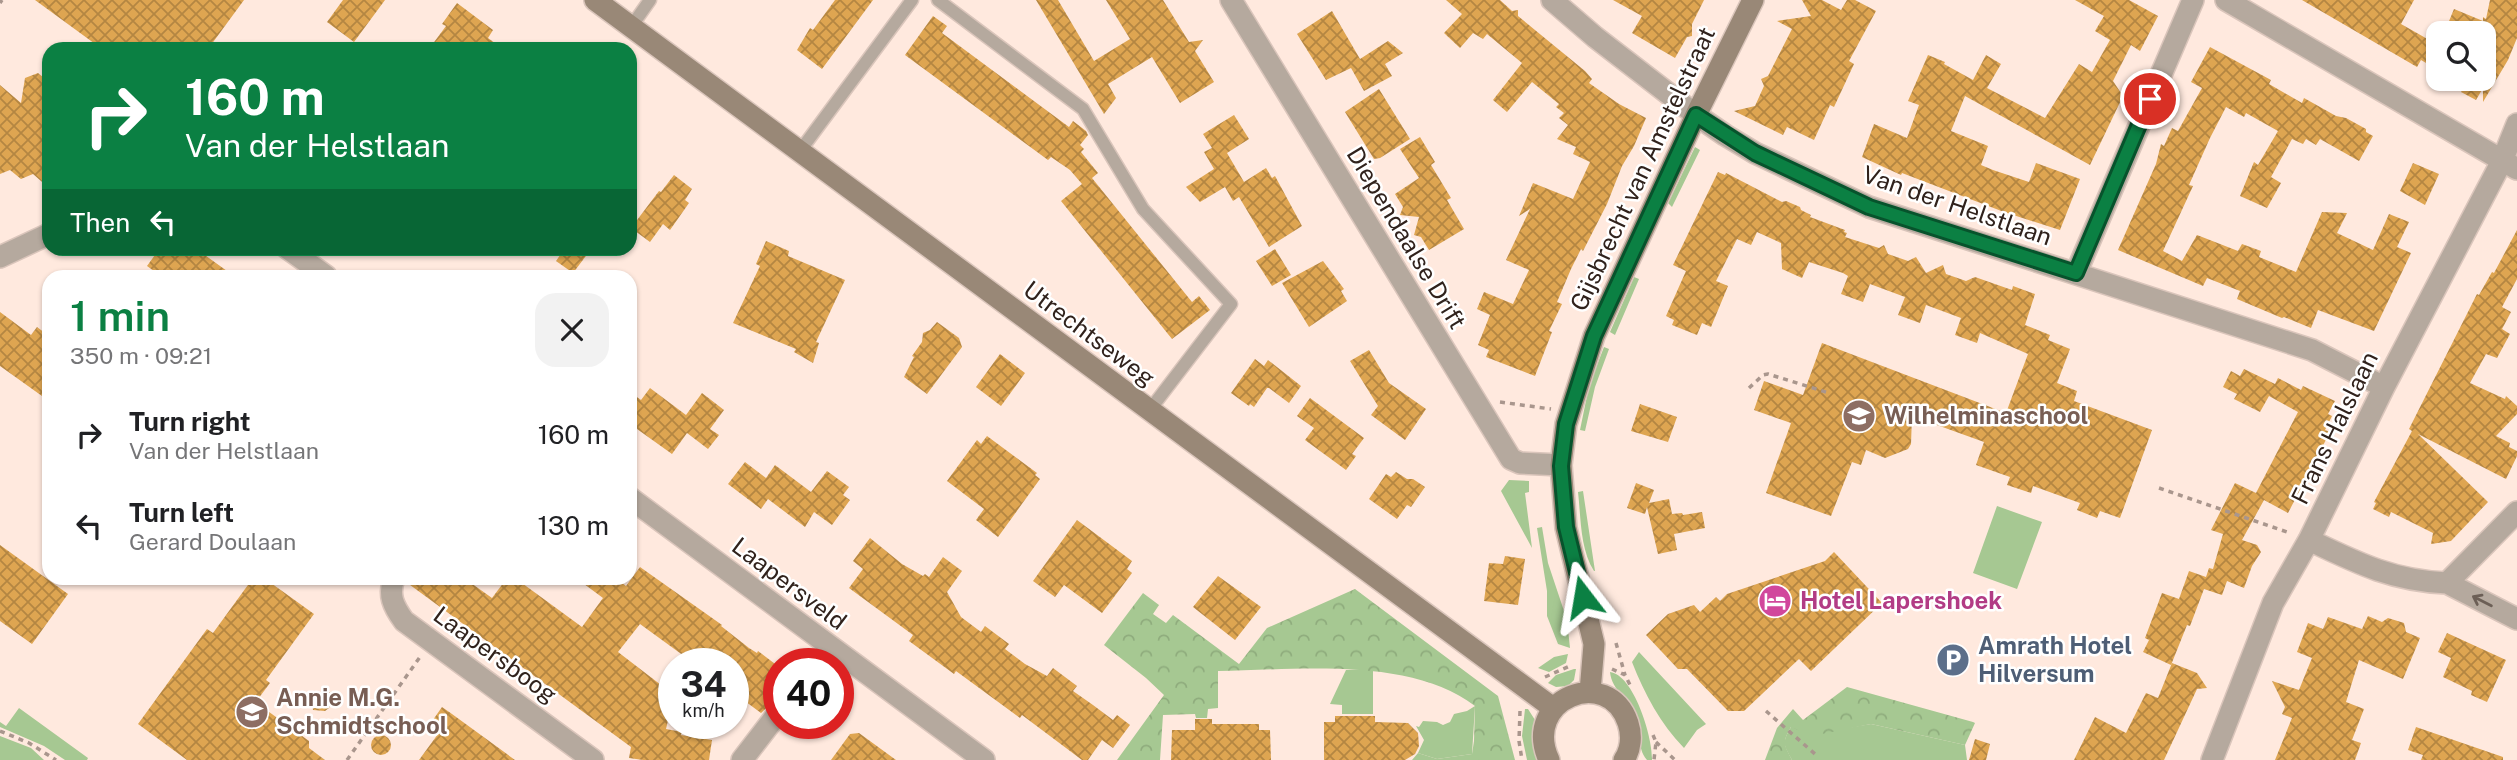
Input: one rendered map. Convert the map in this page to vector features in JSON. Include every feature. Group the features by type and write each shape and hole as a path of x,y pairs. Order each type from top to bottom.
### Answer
{"main road":[{"name":"Utrechtseweg","path":"595,0 1553,708"},
{"name":"Gijsbrecht van Amstelstraat","path":"1590,692 1594,644 1566,527 1561,466 1566,424 1594,336 1696,115 1753,0"},
{"path":"1549,760 1542,736 1553,708 1568,696 1590,692 1613,701 1627,719 1631,737 1624,760"}],"street":[{"name":"Diependaalse Drift","path":"1231,0 1511,460 1561,466"},
{"name":"Van der Helstlaan","path":"1552,0 1696,115 1755,153 1869,207 2312,350 2384,387"},
{"path":"2076,273 2193,0"},
{"path":"2226,0 2509,165"},
{"name":"Frans Halslaan","path":"2212,760 2273,603 2309,540 2384,387 2509,165 2517,124"},
{"path":"0,257 42,237"},
{"path":"298,256 318,270"},
{"name":"Laapersveld","path":"637,504 813,648"},
{"path":"2447,583 2517,512"},
{"path":"2309,540 2368,568 2418,582 2447,583 2517,619"},
{"name":"Laapersboog","path":"392,585 390,593 395,608 404,621 582,757"},
{"name":"Laapersveld","path":"854,676 982,759"},
{"path":"742,760 763,733"}],"lane":[{"path":"631,27 650,0"},
{"path":"800,151 912,0"},
{"path":"938,0 1083,109 1143,209 1231,304 1149,411"}],"path":[{"path":"1749,388 1763,375 1768,374 1829,393"},
{"path":"1473,399 1558,410"},
{"path":"2159,488 2309,540"},
{"path":"347,760 432,641"},
{"path":"1537,685 1546,676 1570,666"},
{"path":"1520,711 1519,741 1522,760"},
{"path":"1766,711 1815,754"},
{"path":"0,731 56,760"},
{"path":"1656,742 1675,760"}],"green space":[{"path":"1695,147 1700,150 1672,207 1668,203"},
{"path":"1634,277 1639,279 1615,335 1610,332"},
{"path":"1604,347 1609,349 1595,387 1585,431 1580,430 1589,386"},
{"path":"1509,480 1529,481 1529,492 1525,493 1532,548 1501,491"},
{"path":"1583,491 1595,571 1589,562 1582,533 1578,492"},
{"path":"1997,506 2042,522 2017,589 1973,573"},
{"path":"1542,527 1548,563 1567,620 1570,648 1558,644 1547,616 1547,591 1537,528"},
{"path":"1355,589 1498,696 1515,760 1412,760 1418,753 1437,759 1472,754 1475,706 1449,690 1419,679 1351,669 1316,668 1218,671 1218,708 1208,709 1207,718 1196,718 1195,714 1163,715 1160,760 1117,760 1164,695 1104,645 1143,593 1159,605 1153,614 1166,623 1173,615 1239,664 1267,628"},
{"path":"1639,652 1706,724 1697,730 1684,748 1660,719 1642,686 1632,662"},
{"path":"1568,654 1566,663 1549,672 1538,668 1554,657"},
{"path":"1373,669 1373,714 1342,714 1342,705 1330,704 1346,670"},
{"path":"1574,669 1574,680 1568,686 1556,687 1548,683 1556,675"},
{"path":"1610,672 1619,676 1634,695 1649,737 1652,760 1647,760 1644,755 1636,716 1617,690"},
{"path":"1847,687 1975,723 1965,745 1871,724 1812,736 1791,727 1785,744 1792,760 1765,760 1777,728 1793,709 1803,720"},
{"path":"1475,706 1472,754 1437,759 1418,753 1424,740 1416,726 1419,727 1423,721 1443,725 1450,722 1454,714"},
{"path":"19,708 88,758 87,760 65,760 44,746 0,727 0,722 6,726"},
{"path":"1525,709 1528,709 1535,720 1542,760 1527,760 1522,736"},
{"path":"1871,724 1965,745 1967,760 1792,760 1786,747 1786,737 1791,727 1847,728"},
{"path":"0,736 31,748 44,760 0,760"}],"building":[{"path":"35,0 244,0 213,42 92,42"},
{"path":"343,0 385,0 354,42 327,22"},
{"path":"835,0 873,0 822,69 797,50 810,28 813,30"},
{"path":"1036,0 1058,0 1094,61 1130,39 1106,0 1163,0 1189,42 1203,40 1195,51 1214,82 1180,103 1152,57 1108,84 1116,98 1104,114"},
{"path":"1446,0 1500,0 1512,11 1518,10 1518,16 1585,71 1592,79 1589,83 1619,104 1646,118 1607,204 1571,269 1557,302 1562,304 1549,331 1552,332 1535,376 1486,357 1489,350 1478,345 1490,315 1477,309 1484,292 1513,304 1529,270 1506,260 1530,209 1519,216 1533,183 1573,199 1590,162 1573,154 1576,147 1557,139 1568,125 1559,118 1564,113 1556,107 1559,104 1532,82 1507,112 1493,100 1522,63 1487,34 1483,39 1473,33 1460,48 1444,33 1462,14"},
{"path":"1613,0 1704,0 1692,24 1692,36 1687,37 1675,58 1632,33 1642,16"},
{"path":"1802,0 1822,0 1841,10 1847,0 1855,0 1876,11 1849,61 1854,64 1834,107 1830,105 1814,140 1787,127 1783,135 1734,111 1755,106 1764,86 1761,79 1768,76 1792,29 1777,21 1811,16"},
{"path":"2075,0 2129,0 2158,16 2140,51 2131,45 2113,81 2123,96 2090,165 1965,96 1951,131 1988,146 1981,165 1993,170 2029,182 2036,163 2080,179 2060,230 1902,173 1901,175 1862,157 1874,124 1907,138 1919,105 1908,101 1928,55 1945,62 1944,64 1973,80 1986,55 2001,64 1987,88 2045,118 2079,64 2092,72 2110,40 2095,31 2104,16"},
{"path":"2302,0 2414,0 2401,24 2426,38 2426,63 2421,60 2417,67"},
{"path":"2490,0 2517,0 2517,38 2496,80 2496,21 2483,21 2483,17 2486,19"},
{"path":"457,3 493,30 488,38 493,42 434,42 446,26 442,24"},
{"path":"2454,9 2483,21 2449,21"},
{"path":"1332,11 1360,59 1388,41 1403,53 1385,64 1392,76 1364,91 1351,68 1326,80 1297,34"},
{"path":"933,16 947,26 942,33 1069,127 1073,121 1086,131 1088,135 1080,145 1084,149 1081,152 1098,173 1092,178 1192,302 1199,296 1210,310 1172,339 1061,201 1082,184 1070,170 1051,157 1048,160 905,55"},
{"path":"2210,47 2271,80 2269,84 2302,103 2304,98 2366,129 2366,132 2373,136 2359,161 2320,139 2316,145 2306,139 2303,144 2292,139 2271,177 2281,183 2267,208 2240,196 2254,162 2258,165 2278,131 2246,113 2244,117 2226,107 2189,185 2193,186 2163,251 2182,261 2197,235 2238,251 2242,244 2261,251 2259,257 2296,272 2322,212 2347,213 2337,233 2373,250 2389,214 2409,222 2397,247 2411,253 2374,331 2318,310 2311,328 2237,299 2240,291 2207,278 2203,286 2118,250 2156,164 2161,144 2164,146 2172,128 2178,131 2202,88 2191,82"},
{"path":"38,73 42,76 42,182 33,174 21,179 10,170 0,174 0,85 21,103 25,78"},
{"path":"1379,89 1410,139 1374,159 1345,112"},
{"path":"2462,91 2481,91 2476,100"},
{"path":"2483,91 2490,91 2483,102"},
{"path":"1234,115 1249,139 1227,153 1244,182 1266,168 1272,178 1275,176 1302,226 1269,247 1239,197 1233,201 1225,187 1200,202 1186,187 1214,169 1204,152 1212,148 1203,134"},
{"path":"1420,137 1435,162 1431,165 1451,198 1447,200 1464,229 1429,250 1421,237 1414,235 1419,217 1400,215 1403,207 1395,194 1419,178 1400,149"},
{"path":"2413,163 2439,174 2425,205 2400,191"},
{"path":"1718,172 1725,175 1726,173 1782,202 1800,207 1811,215 1810,217 1845,230 1845,237 1879,248 1884,245 1888,254 1908,261 1916,257 1926,273 1943,265 1946,274 1966,281 1975,277 2012,290 2013,286 2035,294 2025,325 2050,335 2048,340 2070,349 2057,383 2077,391 2074,401 2152,430 2120,518 2100,511 2097,518 2077,510 2080,503 2033,486 2031,493 2007,485 2010,477 1976,465 1984,442 1912,416 1911,444 1908,449 1885,458 1866,450 1861,465 1852,462 1831,516 1766,493 1791,423 1754,410 1764,381 1803,395 1822,343 2006,413 2028,354 1980,333 1977,343 1955,335 1961,318 1926,305 1920,323 1898,315 1905,297 1870,284 1863,302 1841,294 1848,276 1843,273 1809,262 1802,278 1782,269 1781,243 1757,232 1751,245 1737,239 1716,281 1728,286 1711,327 1702,323 1697,335 1672,325 1674,320 1666,316 1686,271 1673,265"},
{"path":"674,175 692,189 685,200 689,203 670,230 663,224 650,242 637,232 637,220 659,191 661,192"},
{"path":"2517,230 2517,279 2502,307 2511,312 2502,329 2510,334 2497,358 2486,354 2470,383 2505,399 2506,396 2517,406 2517,414 2496,436 2510,443 2509,447 2517,451 2517,456 2506,479 2418,434 2488,502 2451,541 2431,544 2433,533 2391,512 2389,517 2373,509 2376,503 2374,502 2412,431 2409,429 2477,294 2479,295 2492,272 2494,273"},
{"path":"766,241 789,251 788,256 845,280 816,342 819,343 813,363 794,352 796,349 733,323 760,266 756,264"},
{"path":"1275,249 1291,275 1272,286 1256,261"},
{"path":"154,256 206,256 226,270 153,270 147,266"},
{"path":"559,256 586,256 575,270 569,270 556,261"},
{"path":"1323,261 1344,289 1341,291 1347,301 1309,327 1282,283"},
{"path":"0,312 31,335 37,327 42,331 42,396 0,366"},
{"path":"937,322 959,338 962,347 927,394 904,377 914,357 912,356 922,342 923,333"},
{"path":"1369,350 1389,383 1426,409 1405,440 1371,415 1378,406 1350,361"},
{"path":"1000,354 1025,373 1001,406 976,387"},
{"path":"1255,359 1264,366 1268,360 1301,386 1289,403 1269,388 1254,407 1231,393"},
{"path":"2244,369 2275,384 2278,378 2301,390 2303,386 2335,401 2328,414 2332,416 2325,430 2330,432 2288,513 2264,500 2242,540 2257,545 2261,552 2252,566 2244,588 2227,581 2222,595 2204,589 2171,665 2143,652 2149,640 2145,638 2162,593 2179,599 2189,571 2206,577 2209,568 2213,569 2223,534 2211,530 2235,483 2256,493 2298,412 2269,396 2260,412 2234,399 2237,394 2223,387 2231,371 2240,376"},
{"path":"650,388 686,415 702,393 724,410 710,429 719,435 708,449 687,433 672,454 637,429 637,397 641,400"},
{"path":"1310,398 1364,438 1352,454 1356,456 1346,470 1305,440 1314,428 1297,416"},
{"path":"1640,404 1677,417 1668,442 1631,431"},
{"path":"987,436 1037,473 1035,475 1040,479 998,537 976,520 984,509 947,481 977,440 981,444"},
{"path":"745,462 766,478 775,465 811,492 827,471 849,487 843,495 850,500 832,525 814,512 805,527 768,499 761,509 728,484"},
{"path":"1396,472 1425,487 1411,507 1407,505 1397,519 1369,499 1386,474 1391,477"},
{"path":"1636,483 1654,490 1649,503 1669,499 1672,514 1702,512 1705,528 1674,534 1677,550 1658,554 1647,507 1645,514 1627,508"},
{"path":"1077,520 1132,561 1127,569 1132,573 1102,613 1064,585 1055,597 1033,581"},
{"path":"870,538 902,564 923,576 925,574 929,577 943,557 962,571 947,592 961,617 981,632 985,626 1009,644 1005,649 1025,664 1047,676 1053,668 1077,686 1073,691 1113,720 1117,715 1130,725 1113,748 1102,740 1088,760 1082,760 1022,715 1020,718 956,671 954,674 909,641 913,635 849,588 863,569 853,561"},
{"path":"0,545 42,575 42,585 56,585 68,594 32,644 0,621"},
{"path":"1834,552 1882,603 1811,671 1799,659 1744,711 1728,711 1687,669 1678,669 1646,635 1668,614 1694,605 1700,612 1716,597 1720,601 1727,594 1825,561"},
{"path":"1505,556 1525,559 1518,605 1484,601 1489,563 1503,564"},
{"path":"640,567 722,625 749,648 673,648 640,624 618,652 658,683 658,739 712,740 709,760 629,758 631,747 410,585 474,585 492,598 502,585 525,585 582,627 603,598 585,585 637,585 637,571"},
{"path":"1218,576 1261,607 1235,640 1193,607"},
{"path":"248,585 274,585 314,614 266,680 270,683 258,699 247,696 309,741 309,748 325,760 187,760 138,724 207,629 213,633"},
{"path":"2368,616 2382,622 2388,618 2404,623 2406,632 2420,638 2403,679 2359,660 2346,702 2364,709 2352,740 2361,743 2355,760 2275,760 2292,718 2282,714 2285,707 2272,681 2299,690 2312,658 2297,652 2308,623 2323,629 2328,617 2362,629"},
{"path":"2447,633 2506,660 2487,702 2471,695 2472,691 2443,677 2451,658 2438,652"},
{"path":"749,648 763,655 761,713 749,704"},
{"path":"2172,663 2197,673 2207,688 2197,689 2164,760 2074,760 2095,717 2126,733 2146,693 2158,698"},
{"path":"335,691 329,708 325,711 313,710 311,696"},
{"path":"442,707 515,760 419,760 438,734 428,727"},
{"path":"1335,716 1375,716 1375,722 1408,723 1418,733 1419,746 1415,754 1405,760 1324,760 1324,722 1335,722"},
{"path":"1195,719 1212,719 1212,724 1259,724 1259,730 1270,730 1271,760 1171,760 1172,730 1195,730"},
{"path":"2416,727 2503,757 2503,760 2421,760 2423,755 2408,750"},
{"path":"859,733 896,760 831,760 846,739 854,739 854,734"},
{"path":"381,735 388,738 391,745 388,752 381,755 374,752 371,745 374,738"},
{"path":"1975,739 1990,744 1986,760 1969,760"}],"place":[{"name":"Wilhelminaschool","path":"1859,416"},
{"name":"Hotel Lapershoek","path":"1775,601"},
{"name":"Amrath Hotel Hilversum","path":"1953,660"},
{"name":"Annie M.G. Schmidtschool","path":"252,712"}],"route":[{"path":"1583,597 1566,527 1561,466 1566,424 1594,336 1696,115 1755,153 1869,207 2076,273 2150,99"}]}
